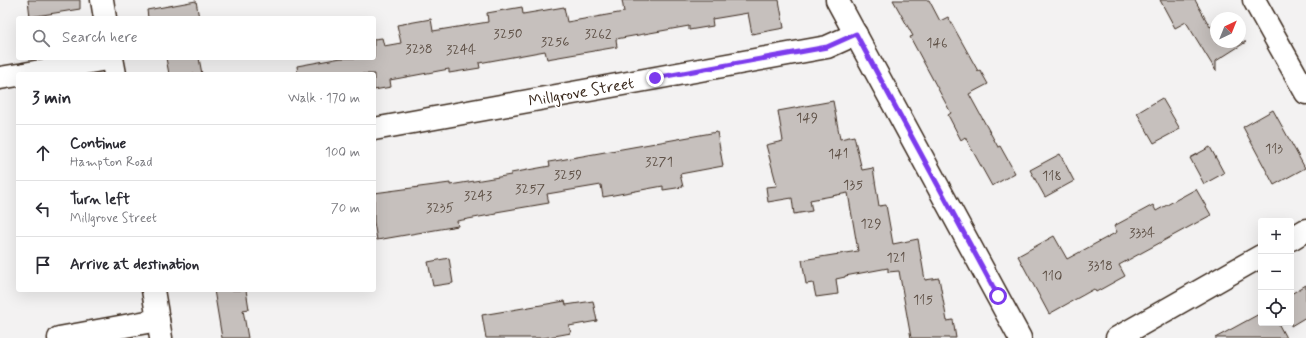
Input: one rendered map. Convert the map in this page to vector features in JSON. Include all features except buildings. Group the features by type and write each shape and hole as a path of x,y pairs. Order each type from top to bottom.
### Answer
{"street":[{"path":"102,0 105,16"},
{"path":"837,0 1020,338"},
{"path":"1254,0 1306,93"},
{"name":"Millgrove Street","path":"376,129 827,47 856,34"},
{"path":"35,72 101,60"},
{"path":"112,60 115,72"},
{"path":"0,78 16,75"},
{"path":"1294,237 1306,230"},
{"path":"1117,338 1258,258"},
{"path":"59,338 160,329 153,292"}],"route":[{"path":"655,78 827,47 856,34 998,296"}]}
